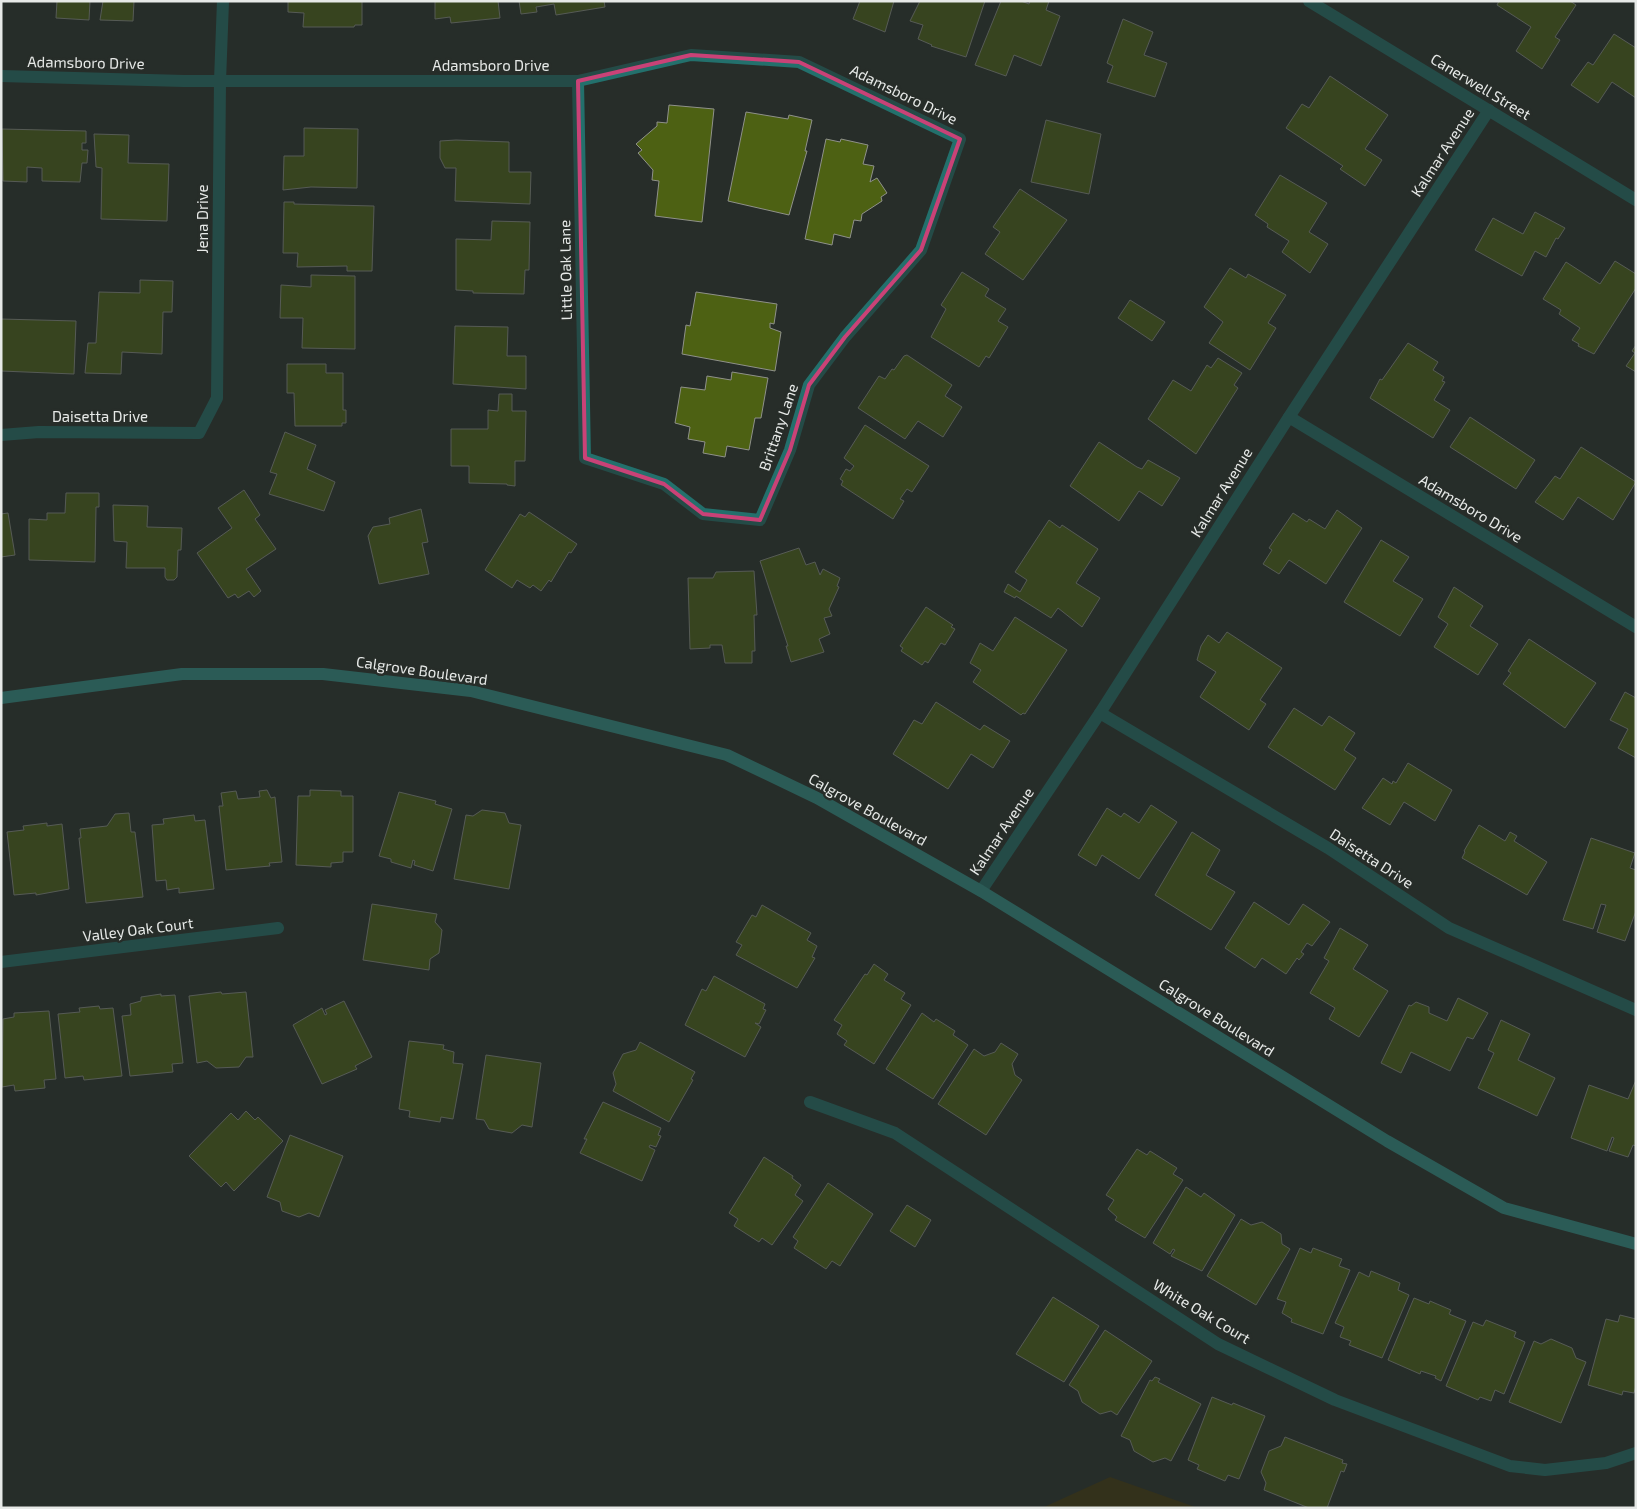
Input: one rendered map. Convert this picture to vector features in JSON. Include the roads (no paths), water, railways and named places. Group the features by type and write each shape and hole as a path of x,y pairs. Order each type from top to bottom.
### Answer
{"street":[{"name":"Jena Drive","path":"199,433 217,398 220,81 224,1"},
{"name":"Canerwell Street","path":"1309,1 1636,200"},
{"name":"Adamsboro Drive","path":"1,76 220,81 578,81 692,55 799,62 960,139"},
{"name":"Little Oak Lane","path":"578,81 586,458"},
{"name":"Kalmar Avenue","path":"981,891 1100,713 1289,417 1489,110"},
{"name":"Brittany Lane","path":"586,458 664,484 703,514 760,520 790,450 809,385 845,337 921,250 960,139"},
{"name":"Adamsboro Drive","path":"1289,417 1636,627"},
{"name":"Daisetta Drive","path":"1,435 39,432 199,433"},
{"name":"Calgrove Boulevard","path":"5,695 182,674 323,674 471,691 727,755 817,798 981,891 1387,1141 1504,1208 1636,1244"},
{"name":"Daisetta Drive","path":"1100,713 1328,848 1449,928 1636,1010"},
{"name":"Valley Oak Court","path":"1,962 278,928"},
{"name":"White Oak Court","path":"810,1102 896,1132 1218,1344 1334,1400 1510,1466 1545,1470 1606,1463 1636,1453"}]}
